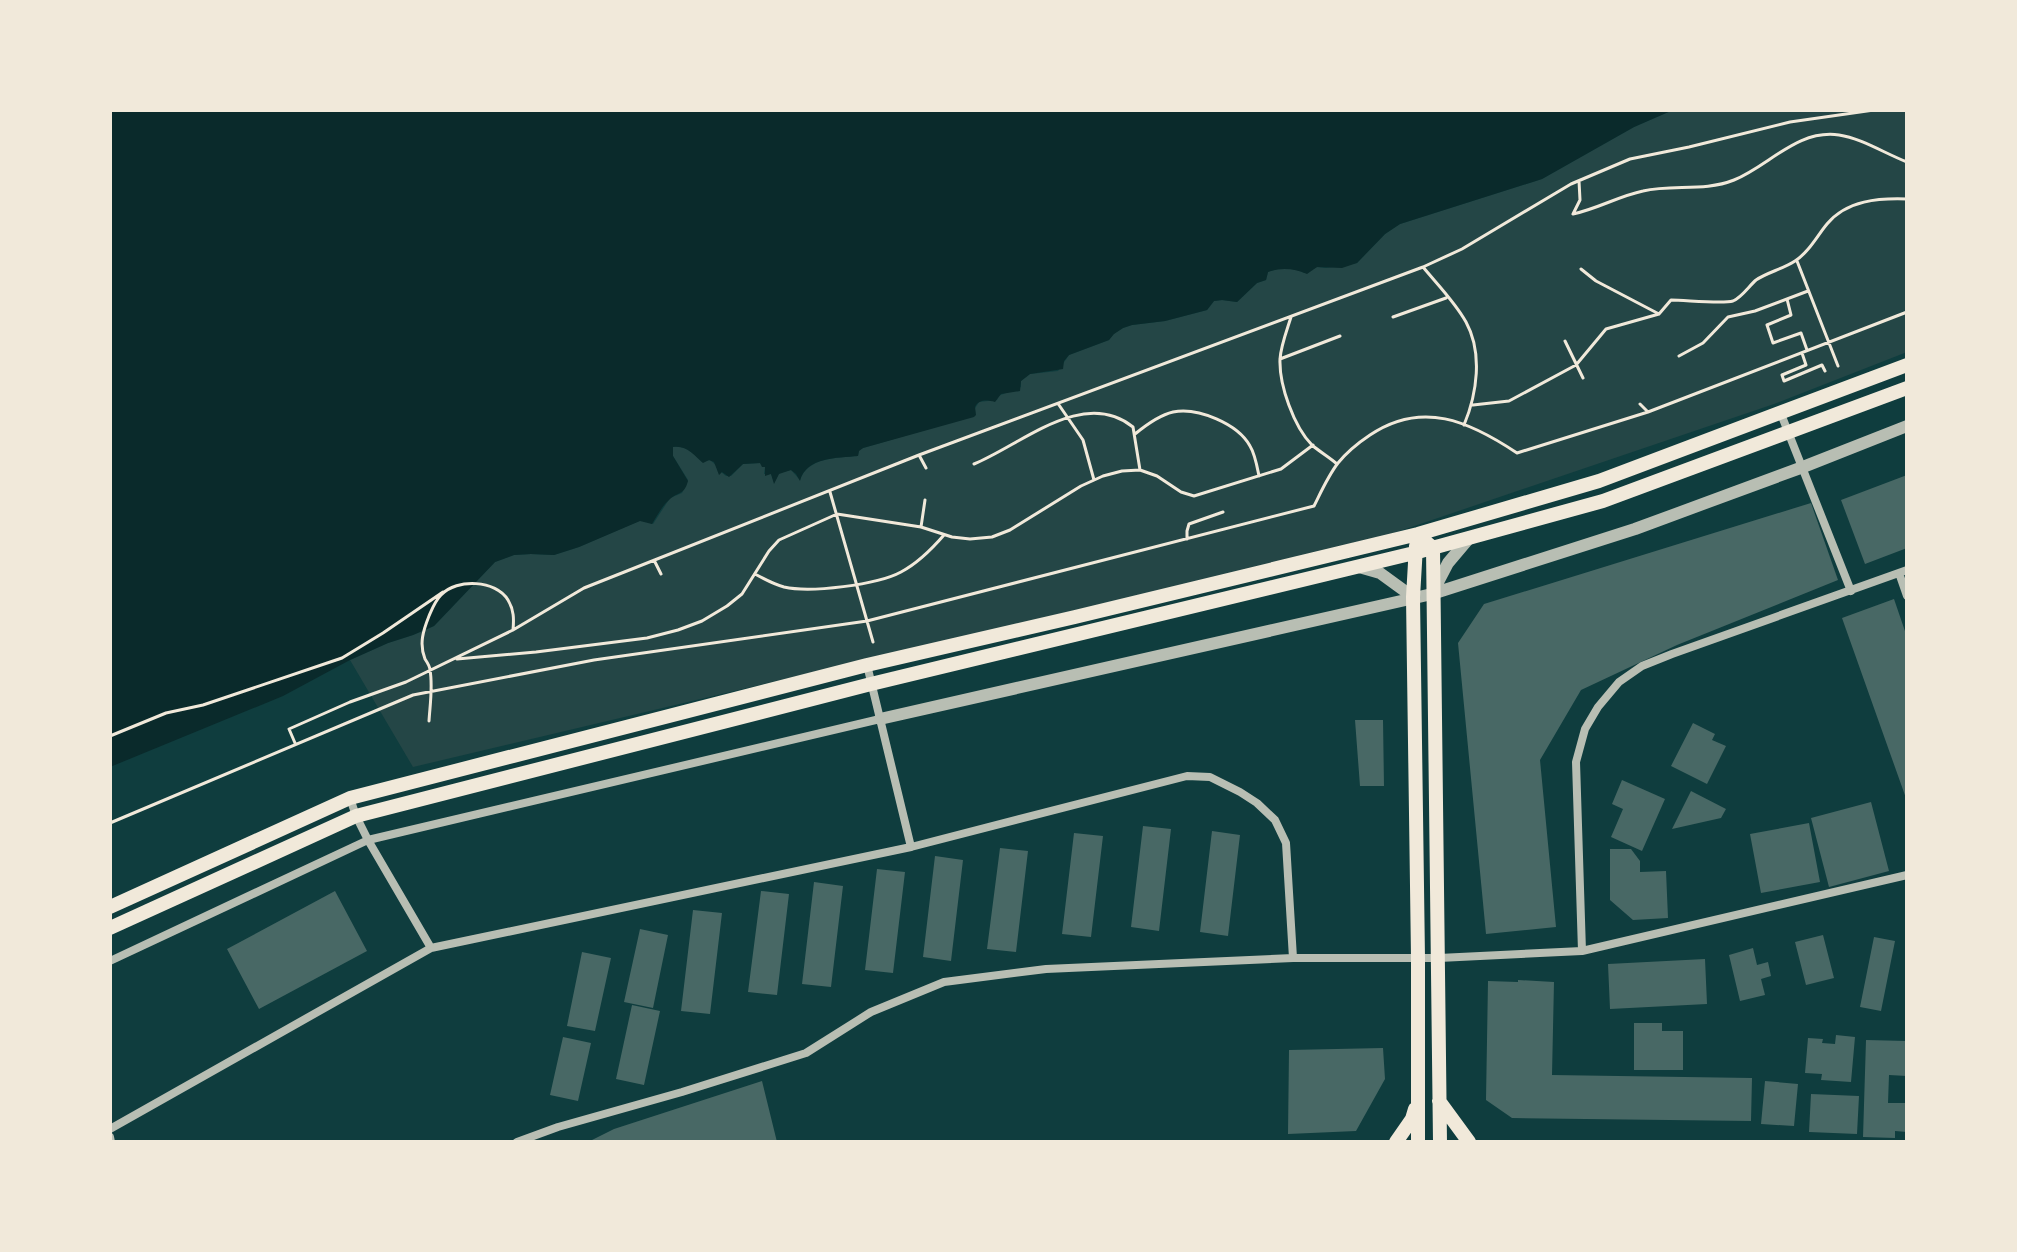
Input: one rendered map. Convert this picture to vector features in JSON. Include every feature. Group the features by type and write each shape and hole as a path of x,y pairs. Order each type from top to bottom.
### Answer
{"main road":[{"path":"110,907 350,798 867,665 1418,534 1599,481 1907,365"},
{"path":"110,928 356,816 871,684 1433,548 1603,501 1907,388"},
{"path":"1418,534 1433,548 1440,1142"},
{"path":"1418,534 1414,553 1413,597 1418,1142"},
{"path":"1396,1142 1412,1119 1418,1101"},
{"path":"1439,1101 1469,1142"}],"street":[{"path":"1781,414 1851,591"},
{"path":"110,961 368,840 880,719 1432,594 1635,529 1907,426"},
{"path":"1432,594 1448,563 1470,537"},
{"path":"1356,566 1380,573 1413,597"},
{"path":"1582,951 1576,762 1585,729 1619,682 1642,666 1672,654 1903,572 1907,596"},
{"path":"867,665 911,847"},
{"path":"110,1129 431,948 911,847 1173,778 1210,777 1257,803 1275,820 1286,843 1293,958"},
{"path":"350,798 368,840 431,948"},
{"path":"517,1142 806,1053 871,1012 944,982 1046,969 1293,958 1439,958 1582,951 1907,875"}],"path":[{"path":"295,745 289,729 406,682 513,630 584,588 919,455 1423,267 1462,249 1579,181 1630,159 1790,122 1874,110"},
{"path":"1579,181 1580,200 1573,214 1646,190 1700,188 1733,180 1792,144 1813,137 1837,135 1907,162"},
{"path":"1473,405 1509,401 1576,365 1606,329 1659,314 1671,300 1735,300 1758,279 1797,261 1839,212 1861,203 1907,199"},
{"path":"1797,261 1838,366"},
{"path":"1423,267 1465,321 1474,342 1476,373 1473,405 1464,425"},
{"path":"1581,269 1596,281 1659,314"},
{"path":"1679,356 1703,343 1728,317 1755,311 1808,291"},
{"path":"1393,317 1447,297"},
{"path":"1787,299 1791,315 1767,325 1773,343 1801,333 1807,350"},
{"path":"110,823 413,695 594,660 867,621 1187,539 1314,506 1337,464 1356,444 1380,428 1404,418 1424,415 1445,418 1497,440 1517,453 1648,412 1907,312"},
{"path":"1292,316 1280,359 1290,407 1301,432 1337,464"},
{"path":"1280,359 1340,336"},
{"path":"1565,341 1583,378"},
{"path":"1802,353 1806,365 1782,375 1784,381 1822,365 1825,371"},
{"path":"1058,403 1083,440 1094,480"},
{"path":"1640,404 1648,412"},
{"path":"1135,435 1172,412 1189,411 1211,417 1228,424 1252,447 1259,476"},
{"path":"974,464 1027,435 1068,418 1103,413 1124,420 1133,427 1140,470"},
{"path":"452,659 647,638 702,621 742,594 779,540 837,514 921,527 970,539 992,537 1010,530 1081,486 1122,471 1140,470 1194,496 1281,469 1313,445"},
{"path":"919,455 926,468"},
{"path":"1281,469 1281,476"},
{"path":"830,491 873,642"},
{"path":"921,527 925,500"},
{"path":"1187,539 1189,524 1223,512"},
{"path":"755,574 785,587 807,589 879,581 900,573 930,551 944,534"},
{"path":"654,560 661,574"},
{"path":"110,736 166,713 203,705 342,658 443,592 470,583 487,585 508,599 515,614 513,630"},
{"path":"429,721 430,669 424,657 422,638 435,603 443,592"}],"shaded area":[{"path":"110,110 1673,110 1634,127 1542,179 1400,224 1385,234 1357,263 1342,268 1317,267 1307,274 1288,269 1273,270 1268,272 1266,280 1257,283 1237,302 1214,301 1207,310 1123,328 1109,340 1069,355 1063,369 1030,374 1021,381 1020,391 1001,394 995,402 979,403 975,407 974,417 863,448 858,456 815,463 803,473 800,481 791,470 779,474 774,484 771,474 765,476 765,467 760,463 743,464 729,477 722,472 719,475 714,462 709,460 703,463 686,449 673,447 673,456 688,481 683,491 664,505 652,524 640,521 554,555 514,555 495,562 434,626 350,660 283,696 110,767"},
{"path":"1673,110 1907,110 1907,352 1774,404 1376,539 413,767 350,660 434,626 495,562 514,555 554,555 641,520 653,524 670,498 682,493 688,480 673,456 673,447 689,450 702,462 710,460 719,473 726,476 731,476 743,464 760,463 765,467 764,474 771,474 774,482 779,473 791,470 800,480 804,472 816,463 858,456 863,448 963,419 979,402 997,400 998,396 1021,387 1021,381 1030,374 1058,371 1069,355 1109,340 1123,328 1207,310 1214,301 1237,302 1257,283 1266,280 1268,272 1291,269 1304,273 1317,267 1357,263 1385,234 1400,224 1542,179 1634,127"}],"building":[{"path":"1907,475 1907,548 1865,564 1841,500"},
{"path":"1811,503 1838,580 1677,645 1581,690 1540,760 1556,927 1486,934 1458,643 1484,604"},
{"path":"1894,599 1907,637 1907,801 1842,618"},
{"path":"1355,720 1383,720 1384,786 1360,786"},
{"path":"1693,723 1715,734 1712,740 1726,746 1707,784 1671,766"},
{"path":"1622,780 1665,799 1642,851 1611,837 1623,809 1612,804"},
{"path":"1691,791 1726,809 1721,818 1672,829"},
{"path":"1871,802 1889,871 1829,887 1811,818"},
{"path":"1809,823 1820,882 1761,893 1750,834"},
{"path":"1143,826 1171,829 1159,931 1131,927"},
{"path":"1212,831 1240,835 1228,936 1200,932"},
{"path":"1074,833 1103,836 1091,937 1062,934"},
{"path":"1000,848 1028,851 1016,952 987,949"},
{"path":"1610,849 1631,849 1640,861 1640,872 1666,871 1668,918 1633,920 1610,900"},
{"path":"935,856 963,860 951,961 923,957"},
{"path":"877,869 905,872 893,973 865,970"},
{"path":"814,882 843,886 831,987 802,984"},
{"path":"335,891 367,951 259,1009 227,949"},
{"path":"761,891 789,894 777,995 748,992"},
{"path":"693,910 722,913 710,1014 681,1011"},
{"path":"640,929 668,935 653,1008 624,1002"},
{"path":"1823,935 1834,978 1806,985 1795,942"},
{"path":"1874,937 1895,941 1881,1011 1860,1007"},
{"path":"1753,948 1757,965 1768,962 1771,976 1761,979 1765,995 1740,1001 1729,955"},
{"path":"582,952 611,958 595,1031 567,1026"},
{"path":"1705,959 1707,1004 1610,1009 1608,964"},
{"path":"1488,981 1554,982 1552,1075 1752,1078 1751,1121 1512,1118 1486,1100"},
{"path":"632,1005 660,1011 644,1085 616,1079"},
{"path":"1634,1023 1662,1023 1662,1031 1683,1031 1683,1070 1634,1070"},
{"path":"1836,1035 1855,1037 1851,1082 1821,1080 1822,1074 1805,1073 1808,1038 1835,1044"},
{"path":"563,1037 591,1043 578,1101 550,1095"},
{"path":"1866,1040 1907,1041 1907,1076 1889,1075 1888,1103 1907,1103 1907,1132 1895,1131 1895,1138 1863,1137"},
{"path":"1383,1048 1385,1079 1356,1131 1288,1134 1289,1050"},
{"path":"762,1081 777,1142 588,1142 614,1129"},
{"path":"1765,1081 1798,1084 1794,1126 1761,1124"},
{"path":"1811,1094 1859,1096 1857,1134 1809,1132"}]}
